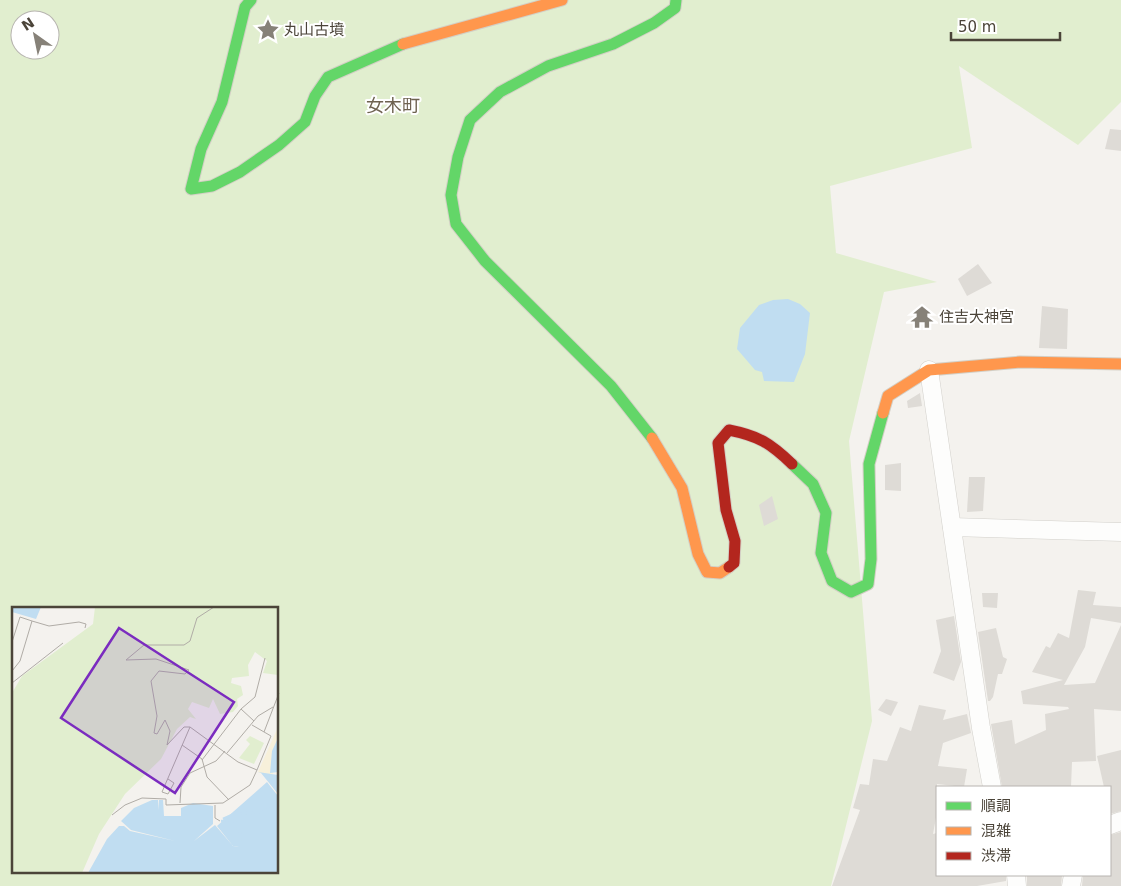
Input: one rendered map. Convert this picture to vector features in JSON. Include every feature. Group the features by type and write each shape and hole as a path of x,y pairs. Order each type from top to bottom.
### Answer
{"street":[{"path":"251,0 245,7 222,102 201,149 191,189 212,186 240,172 279,145 304,122 315,96 328,77 392,47 562,0"},
{"path":"676,0 675,8 654,23 613,44 548,66 500,92 470,120 458,157 451,195 456,224 485,261 611,386 654,441 682,488 698,554 707,572 720,573 734,562 735,541 726,510 718,443 729,430 754,435 779,452 813,484 826,513 821,553 832,581 851,592 868,584 871,559 869,464 878,426 888,396 929,370 1020,362 1121,364"},
{"path":"929,370 980,728 992,786"},
{"path":"952,527 1121,532"}],"green space":[{"path":"0,0 1121,0 1121,102 1078,145 959,66 972,148 830,186 836,253 937,282 884,292 849,441 872,721 831,886 0,886"}],"water":[{"path":"788,299 800,304 810,313 805,354 794,382 764,381 762,372 755,370 737,349 740,328 759,305 773,300"}],"building":[{"path":"1110,129 1121,130 1121,151 1105,149"},
{"path":"978,264 992,283 967,296 958,279"},
{"path":"1042,306 1068,309 1067,349 1039,348"},
{"path":"920,393 922,406 908,408 907,401"},
{"path":"901,463 901,491 885,490 885,465"},
{"path":"969,477 985,477 983,511 967,512"},
{"path":"772,496 778,519 764,526 759,505"},
{"path":"1078,590 1096,592 1093,605 1121,607 1121,623 1091,618 1085,647 1064,685 1095,683 1121,625 1121,711 1094,709 1096,761 1072,762 1071,786 1002,786 991,724 1012,720 1015,744 1046,730 1045,714 1069,709 1068,707 1023,704 1021,691 1063,680 1032,672 1046,646 1050,648 1058,633 1069,638"},
{"path":"982,593 998,593 997,608 983,607"},
{"path":"954,616 961,662 954,681 933,673 941,651 936,620"},
{"path":"996,628 1003,657 1007,659 1002,674 998,674 993,697 988,701 978,632"},
{"path":"886,699 898,702 891,716 878,710"},
{"path":"919,705 946,710 943,720 967,714 971,733 943,743 938,766 967,769 964,786 937,784 936,786 936,818 933,834 936,833 936,876 1006,876 1006,881 977,886 832,886 860,810 853,808 860,784 869,785 873,759 887,761 900,727 911,731"},
{"path":"1121,750 1121,811 1111,814 1111,786 1104,786 1097,756"},
{"path":"1121,832 1121,886 1082,886 1083,876 1111,876 1111,835"},
{"path":"1027,876 1062,876 1061,886 1027,886"}],"traffic: fast":[{"path":"251,0 245,7 222,102 201,149 191,189 212,186 240,172 279,145 305,122 315,96 328,77 403,44"},
{"path":"652,438 611,386 485,261 456,224 451,195 458,157 470,120 500,92 548,66 613,44 654,23 675,8 676,0"},
{"path":"792,464 813,484 826,513 821,553 832,581 851,592 868,584 871,559 869,464 883,413"}],"traffic: slow":[{"path":"403,44 562,0"},
{"path":"883,413 888,396 929,370 1020,362 1121,364"},
{"path":"652,438 682,488 698,554 707,572 720,573 729,567"}],"traffic: jam":[{"path":"729,567 734,563 735,541 726,510 718,443 729,430 739,432 764,441 792,464"}],"place":[{"name":"丸山古墳","path":"268,30"},
{"name":"住吉大神宮","path":"922,317"}],"district":[{"name":"女木町","path":"393,105"}]}
